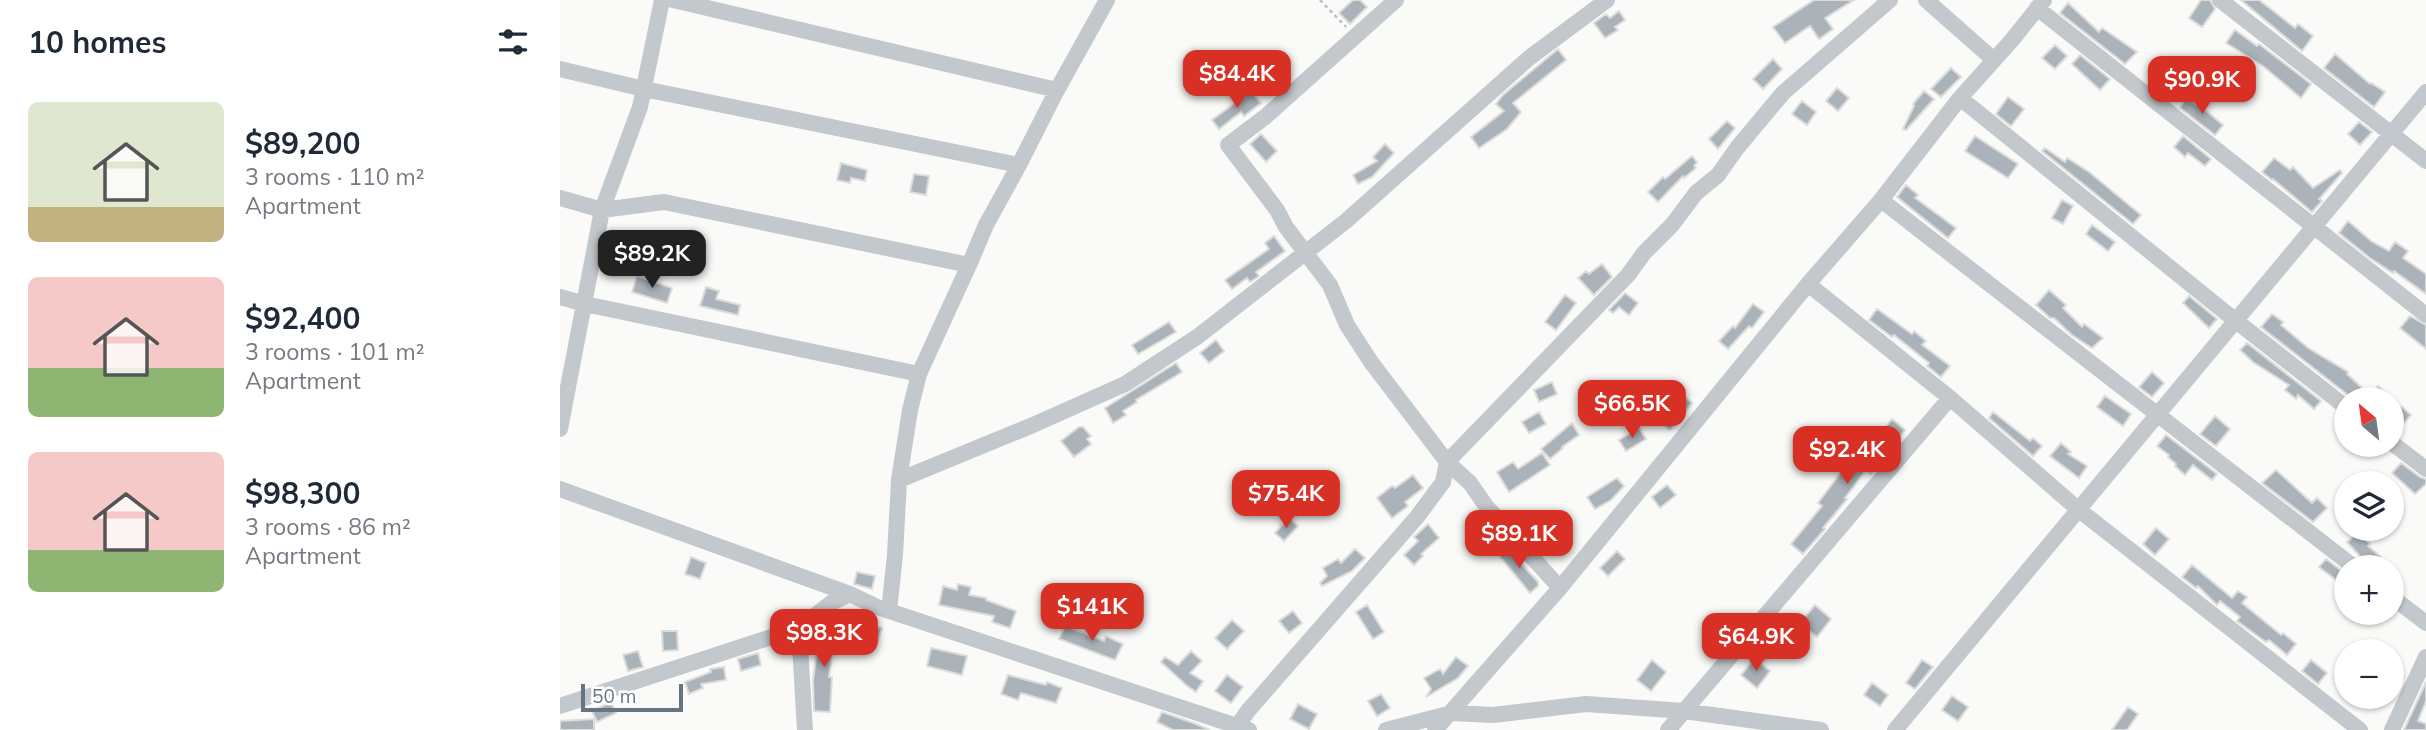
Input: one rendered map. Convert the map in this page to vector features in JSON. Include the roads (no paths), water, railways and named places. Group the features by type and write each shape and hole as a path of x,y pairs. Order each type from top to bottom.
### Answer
{"street":[{"path":"560,429 602,210 640,107 662,0"},
{"path":"673,0 1057,90"},
{"path":"889,611 899,480 910,410 919,374 986,225 1107,0"},
{"path":"1396,0 1265,117 1228,145 1330,285 1347,325 1371,362 1447,462 1470,483 1486,506 1560,588"},
{"path":"899,480 1125,384 1197,337 1346,221 1530,58 1606,0"},
{"path":"560,489 850,594 889,611 1243,728 1247,712 1417,517 1443,482 1447,462 1628,275 1696,193 1718,176 1737,148 1783,93 1889,0"},
{"path":"1926,0 1994,60"},
{"path":"2220,0 2426,160"},
{"path":"1434,730 1560,588 1808,284 1881,200 1960,98 2040,4 2426,315"},
{"path":"560,69 644,89 1020,165"},
{"path":"1895,730 2426,92"},
{"path":"1960,98 2334,398"},
{"path":"560,198 602,210 664,202 969,265"},
{"path":"1881,200 2338,555"},
{"path":"1808,284 1950,398 2079,510 2360,730"},
{"path":"560,297 919,374"},
{"path":"1668,730 1950,398"},
{"path":"2404,452 2426,469"},
{"path":"560,706 799,628 831,603 850,594"},
{"path":"2404,606 2426,623"},
{"path":"799,628 805,730"},
{"path":"2392,730 2426,657"},
{"path":"1386,730 1451,713 1493,715 1586,704 1685,711 1821,730"}]}
